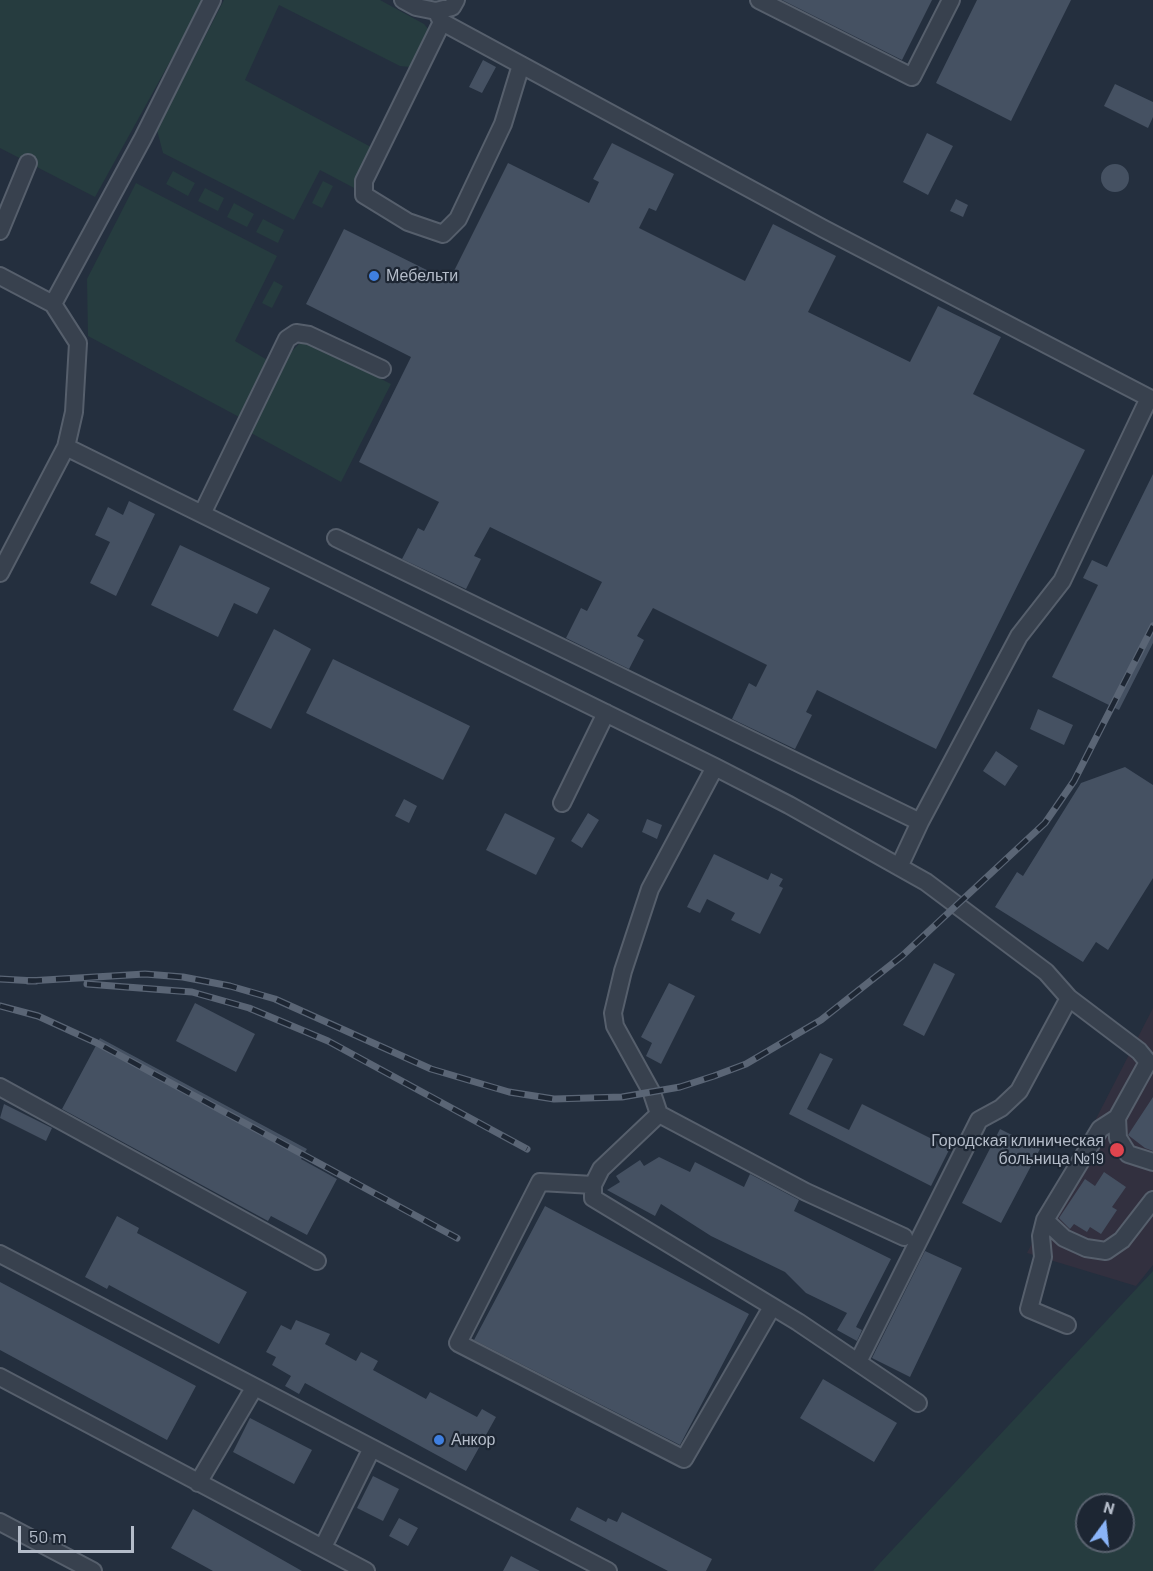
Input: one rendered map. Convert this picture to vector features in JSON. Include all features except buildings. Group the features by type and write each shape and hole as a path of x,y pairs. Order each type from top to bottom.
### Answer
{"street":[{"path":"53,304 143,138 212,0"},
{"path":"403,0 439,17 521,65 824,229 1151,399 1062,581 1020,636 920,822 899,867"},
{"path":"456,0 452,7 439,17 364,181 364,195 408,222 443,234 458,219 503,124 521,65"},
{"path":"759,0 912,77 951,0"},
{"path":"0,231 28,163"},
{"path":"0,276 53,304 78,343 75,411 66,447 0,573"},
{"path":"202,514 287,339 296,333 309,336 382,369"},
{"path":"66,447 715,767 789,805 899,867 958,904 1046,972 1069,998 1151,1059 1118,1118 1100,1130 1045,1220 1041,1236 1043,1257 1029,1309 1067,1325"},
{"path":"336,538 920,822"},
{"path":"562,803 606,713"},
{"path":"715,767 644,905 613,1013 615,1026 652,1093 659,1114 806,1192 904,1237"},
{"path":"858,1362 979,1120 1001,1108 1019,1091 1069,998"},
{"path":"0,1087 316,1261"},
{"path":"659,1114 601,1169 593,1185 593,1198 616,1215 772,1307 918,1402"},
{"path":"1118,1118 1118,1138 1128,1154 1153,1162"},
{"path":"593,1185 540,1182 459,1344 684,1459 772,1307"},
{"path":"1045,1220 1064,1238 1086,1248 1106,1251 1122,1239 1153,1200"},
{"path":"0,1254 608,1571"},
{"path":"0,1377 366,1571"},
{"path":"198,1483 254,1388"},
{"path":"322,1547 372,1448"},
{"path":"0,1521 93,1571"}],"shaded area":[{"name":"Городская клиническая больница №19","path":"1153,1008 1153,1265 1136,1286 1027,1253"}],"green space":[{"path":"0,0 204,0 95,197 0,148"},
{"path":"224,0 380,0 424,24 429,30 410,67 400,66 279,5 245,80 371,147 372,158 356,189 320,170 294,220 163,153 157,130"},
{"path":"173,171 195,183 188,196 166,184"},
{"path":"323,181 333,186 322,208 312,203"},
{"path":"136,183 277,256 235,341 269,361 241,418 88,336 87,279"},
{"path":"205,188 224,198 218,211 198,201"},
{"path":"234,203 254,214 247,227 227,217"},
{"path":"263,219 284,230 278,243 256,232"},
{"path":"274,281 283,286 272,308 262,303"},
{"path":"311,343 391,384 341,482 251,433 286,357 299,344"},
{"path":"1153,1271 1153,1571 873,1571"}],"railway":[{"path":"28,981 145,974 183,977 230,986 275,999 431,1069 509,1092 554,1099 622,1097 680,1087 746,1064 821,1020 902,956 1045,823 1074,781 1153,626"},
{"path":"0,979 36,981"},
{"path":"87,984 192,992 249,1008 328,1041 527,1149"},
{"path":"0,1006 38,1016 97,1043 457,1238"}],"place":[{"name":"Мебельти","path":"374,276"},
{"name":"Городская клиническая больница №19","path":"1117,1150"},
{"name":"Анкор","path":"439,1440"}]}
